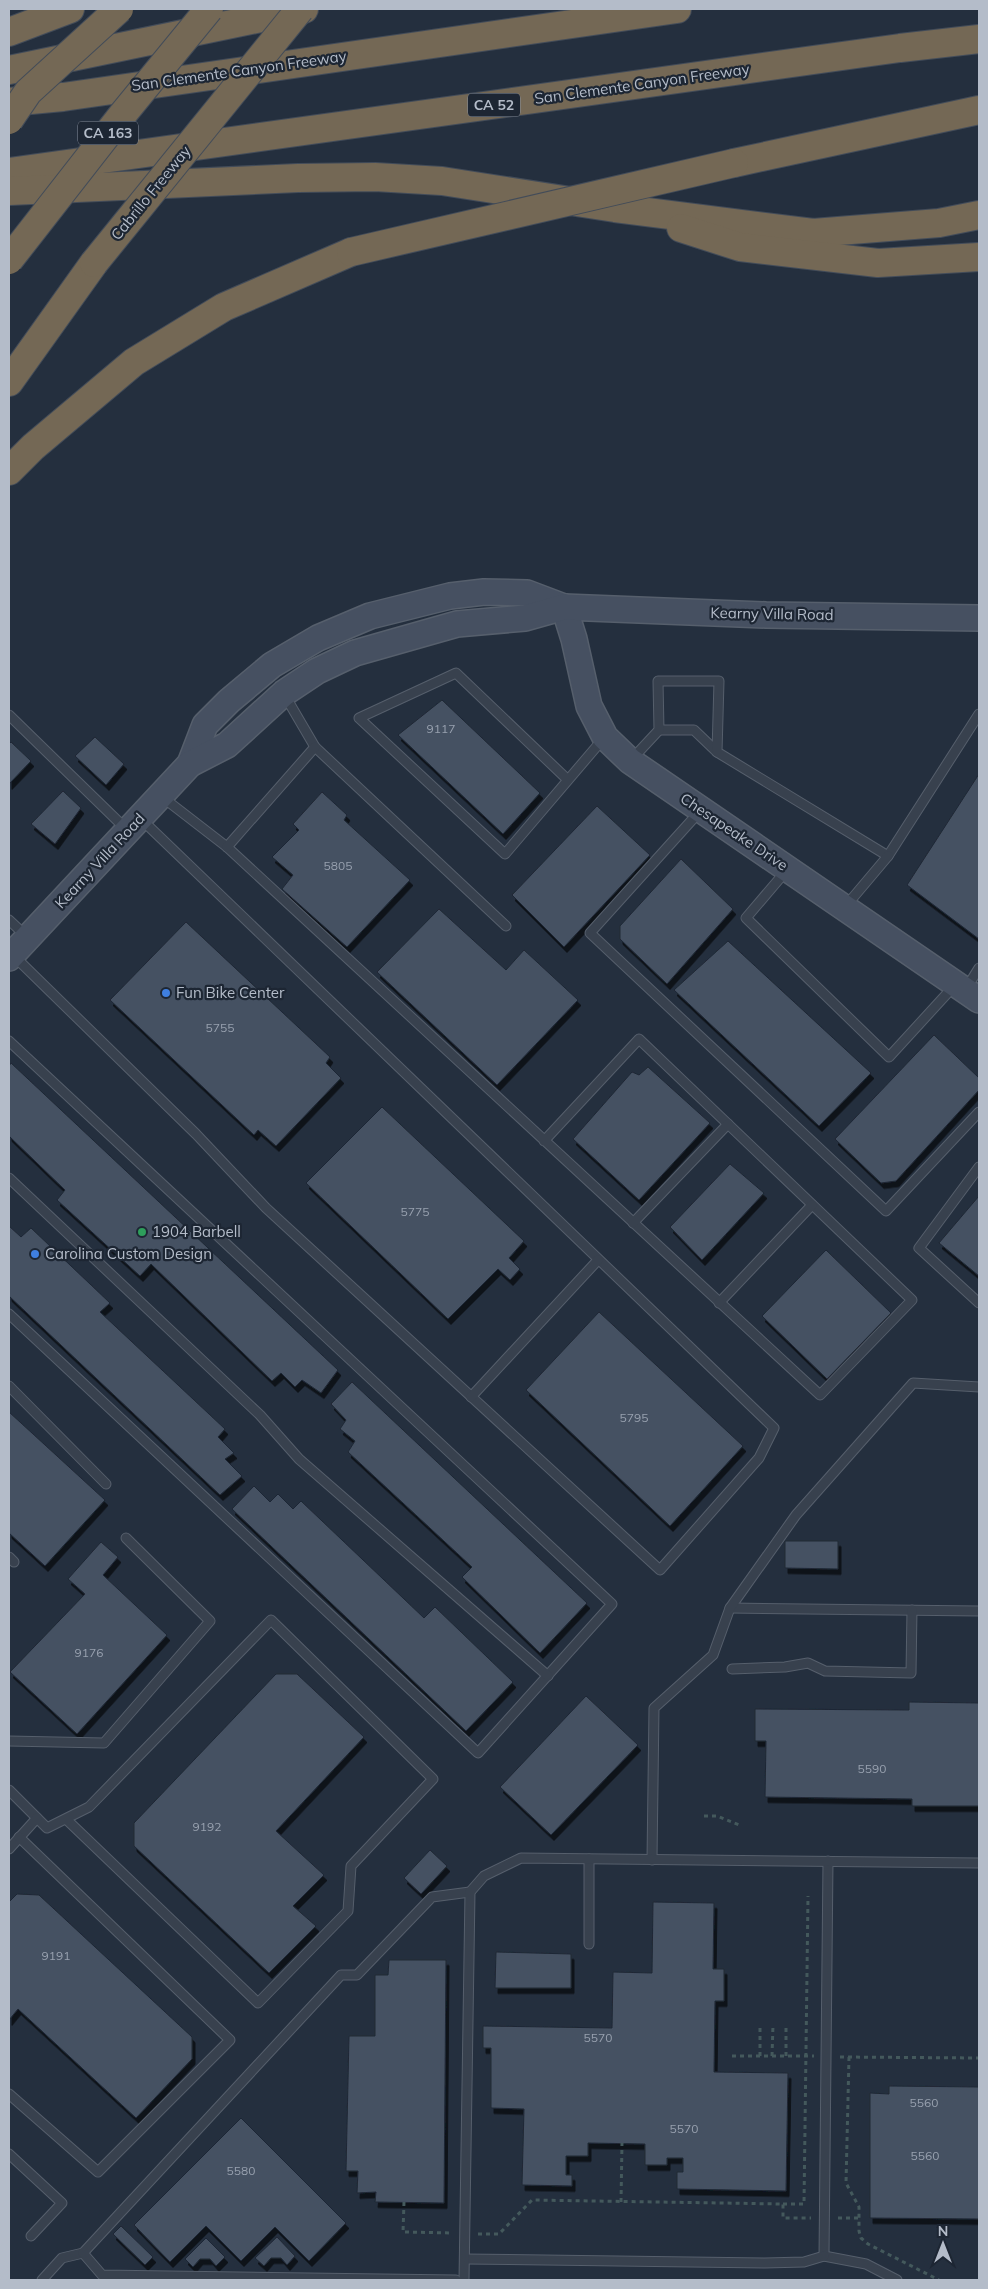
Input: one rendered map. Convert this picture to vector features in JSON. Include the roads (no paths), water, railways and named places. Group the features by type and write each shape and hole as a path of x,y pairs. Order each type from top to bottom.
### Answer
{"highway":[{"path":"9,32 70,9"},
{"path":"9,120 28,92 119,9"},
{"name":"CA 163","path":"9,260 123,114 209,9"},
{"name":"Cabrillo Freeway","path":"9,382 94,263 300,9"},
{"path":"9,70 304,9"},
{"name":"San Clemente Canyon Freeway","path":"9,102 63,97 677,9"},
{"name":"San Clemente Canyon Freeway","path":"9,172 900,48 979,39"},
{"path":"9,471 33,447 134,362 224,307 351,252 734,163 979,110"},
{"path":"9,191 298,178 375,177 442,182 615,208 813,232 939,224 979,215"},
{"path":"615,208 740,247 878,263 979,257"}],"main road":[{"name":"Kearny Villa Road","path":"190,764 205,725 229,701 272,665 318,638 370,616 450,596 484,592 527,593 564,608"},
{"name":"Kearny Villa Road","path":"16,950 190,764 227,745 284,694 317,671 355,653 457,624 525,618 564,608 766,615 979,618"},
{"name":"Chesapeake Drive","path":"564,608 574,640 588,706 605,737 630,761 967,991"}],"lane":[{"path":"568,780 456,673 359,718 505,854 605,737"},
{"path":"630,761 659,730 658,680 719,680 717,752"},
{"path":"284,694 316,747 506,926"},
{"path":"844,908 888,856 979,714"},
{"path":"9,715 134,824 774,1428 760,1458 660,1570 266,1208 16,950 9,920"},
{"path":"659,730 694,730 717,752 888,856"},
{"path":"227,848 316,747"},
{"path":"161,796 227,848 544,1141 820,1395 912,1300 639,1039 544,1141"},
{"path":"701,810 590,932 886,1211 979,1112"},
{"path":"788,869 746,918 889,1057 967,991 979,968"},
{"path":"9,1041 612,1604 478,1753 9,1314"},
{"path":"633,1223 728,1124"},
{"path":"979,1167 919,1248 979,1303"},
{"path":"9,1178 260,1415 298,1459 548,1676"},
{"path":"719,1302 812,1205"},
{"path":"471,1397 598,1260"},
{"path":"652,1860 654,1708 712,1655 730,1608 796,1515 913,1383 979,1386"},
{"path":"9,1386 106,1484"},
{"path":"9,1741 104,1743 210,1622 126,1538"},
{"path":"730,1608 979,1611"},
{"path":"732,1669 785,1667 808,1663 825,1671 911,1673 912,1610"},
{"path":"9,1790 47,1828 89,1808 271,1620 434,1779 351,1866 348,1911 258,2003 66,1819"},
{"path":"9,1849 37,1818"},
{"path":"9,2094 98,2172 230,2040 20,1837"},
{"path":"464,2280 470,1892 484,1876 521,1858 979,1863"},
{"path":"589,1859 589,1944"},
{"path":"824,2256 828,1862"},
{"path":"42,2280 62,2258 83,2252 341,1975 357,1975 432,1897 470,1892"},
{"path":"9,2154 62,2203 31,2236"},
{"path":"83,2252 102,2275 456,2280"},
{"path":"465,2259 765,2263 804,2262 824,2256 866,2264 897,2280"}],"place":[{"name":"Fun Bike Center","path":"166,993"},
{"name":"1904 Barbell","path":"142,1232"},
{"name":"Carolina Custom Design","path":"35,1254"}]}
